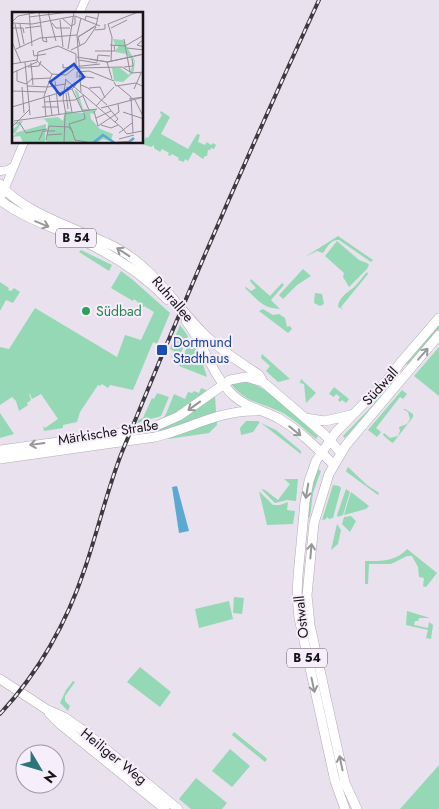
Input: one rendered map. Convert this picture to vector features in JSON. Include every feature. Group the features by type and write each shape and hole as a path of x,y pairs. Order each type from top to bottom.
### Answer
{"main road":[{"name":"Ruhrallee","path":"2,187 29,207 114,246 136,261 160,283 204,334 259,376 263,382 329,440"},
{"name":"Ruhrallee","path":"0,200 25,217 106,252 140,274 167,299 188,324 199,339 223,384 238,399 248,406 283,421 321,452"},
{"name":"Südwall","path":"321,452 329,440 389,378 439,318"},
{"name":"Südwall","path":"334,465 361,426 439,335"},
{"name":"Märkische Straße","path":"0,450 154,427 179,416 223,384 246,378 263,382"},
{"name":"Märkische Straße","path":"0,459 154,437 171,433 221,414 261,411"},
{"path":"305,418 329,421 354,414"},
{"name":"B 54","path":"329,440 342,453"},
{"name":"B 54","path":"321,452 334,465"},
{"name":"Ostwall","path":"321,452 311,472 306,492 297,598 303,642 331,767 337,791 345,809"},
{"name":"Ostwall","path":"334,465 324,484 314,521 308,580 308,610 345,783 358,809"},
{"name":"Heiliger Weg","path":"0,679 84,731 178,809"},
{"name":"Heiliger Weg","path":"46,709 60,724 165,809"}],"street":[{"path":"80,12 84,0"},
{"path":"0,200 2,187 23,144"},
{"path":"0,171 8,170 14,166"}],"green space":[{"path":"161,111 170,117 161,134 188,149 197,134 200,135 198,142 205,145 207,142 211,145 213,143 216,145 214,149 208,150 207,156 203,159 193,152 188,161 185,159 184,162 178,160 179,158 172,154 168,155 169,153 162,149 160,152 154,148 154,145 151,147 142,144 144,144 146,137 148,138 162,115"},
{"path":"338,236 373,260 371,262 339,240 331,242 323,253 317,251 305,257"},
{"path":"337,241 359,260 369,265 349,287 343,277 344,273 325,256"},
{"path":"81,250 112,265 109,271 79,252"},
{"path":"303,269 311,276 297,285 283,299 279,295"},
{"path":"121,271 170,313 157,344 153,342 133,390 110,385 108,388 102,384 98,385 80,412 77,422 63,425 63,428 44,431 43,426 45,428 58,419 41,394 32,399 29,394 31,400 27,403 28,405 19,411 16,401 12,397 0,405 0,347 9,349 35,308 117,357 125,335 141,340 154,312 144,306 138,315 136,314 138,302 111,288"},
{"path":"367,272 368,274 341,307 343,309 338,307 343,296"},
{"path":"251,279 270,296 282,283 284,285 271,300 280,309 264,305 245,288 251,291 256,288 250,281"},
{"path":"0,282 9,288 8,290 11,291 14,288 20,292 13,303 6,300 0,311"},
{"path":"315,293 322,294 324,304 320,306 314,303"},
{"path":"263,309 273,315 279,314 285,318 287,327 290,326 292,329 288,333 259,311"},
{"path":"180,325 188,336 178,360 171,357 174,351 170,349"},
{"path":"439,325 439,329 408,365 406,364"},
{"path":"190,340 200,355 207,377 179,366"},
{"path":"439,347 439,396 414,376"},
{"path":"262,354 290,379 278,382 266,371 270,366 261,358"},
{"path":"395,377 398,377 345,438 343,436 370,408"},
{"path":"301,379 316,393 306,403 304,384 300,383"},
{"path":"240,381 260,387 271,394 318,436 316,439 281,412 254,402 242,395 231,384"},
{"path":"334,387 349,399 346,403 342,400 340,402 338,400 340,397 336,394 334,397 329,394"},
{"path":"201,388 208,391 189,406 162,420 174,394 185,399 188,392 192,393 194,391 199,393"},
{"path":"402,390 407,394 403,399 400,397 376,428 381,432 377,437 368,430"},
{"path":"157,393 169,397 161,416 137,423 138,420 143,418 152,398 154,399"},
{"path":"215,394 216,412 173,428 131,438 132,434"},
{"path":"403,409 413,414 413,417 393,443 383,435 384,433 390,438 398,436 399,427 407,424 410,419 408,412"},
{"path":"0,413 14,434 0,438"},
{"path":"217,420 217,425 209,433 168,439 170,437"},
{"path":"246,421 260,422 253,432 241,435 240,428"},
{"path":"261,423 276,430 301,451 301,454"},
{"path":"348,467 367,485 379,493 378,495 348,473 346,471"},
{"path":"318,469 321,471 313,493 310,517 308,517 311,487"},
{"path":"284,479 298,479 296,501 287,500 275,503 261,489 278,500 290,484"},
{"path":"333,485 341,488 333,518 329,519 327,517 322,520"},
{"path":"346,489 350,492 343,515 338,517 337,515"},
{"path":"259,491 273,505 288,502 287,510 295,511 293,524 267,525"},
{"path":"351,492 369,506 366,509 344,515"},
{"path":"351,516 356,521 350,532 342,524 344,517"},
{"path":"337,524 341,530 338,544 331,550"},
{"path":"407,549 437,573 426,587 423,586 424,578 419,577 418,567 412,556 407,556 391,564 369,564 368,584 365,584 365,561 393,559"},
{"path":"234,597 244,598 242,614 233,613"},
{"path":"229,601 233,619 199,628 195,609"},
{"path":"407,611 430,618 419,618 418,621 415,621 414,625 428,628 429,622 433,625 431,639 426,638 428,630 406,625"},
{"path":"140,667 171,692 160,707 127,682"},
{"path":"73,681 75,682 65,696 65,701 70,706 68,711 60,703"},
{"path":"234,732 265,757 267,759 265,762 232,735"},
{"path":"230,749 250,766 232,787 212,771"},
{"path":"439,765 439,809 400,809"},
{"path":"196,778 227,803 222,809 191,809 179,799"}],"water":[{"path":"177,486 189,531 179,533 172,487"}],"railway":[{"path":"0,714 39,664 70,608 85,568 122,452 218,225 319,0"}],"place":[{"name":"Südbad","path":"86,311"},
{"name":"Dortmund Stadthaus","path":"162,350"}]}
